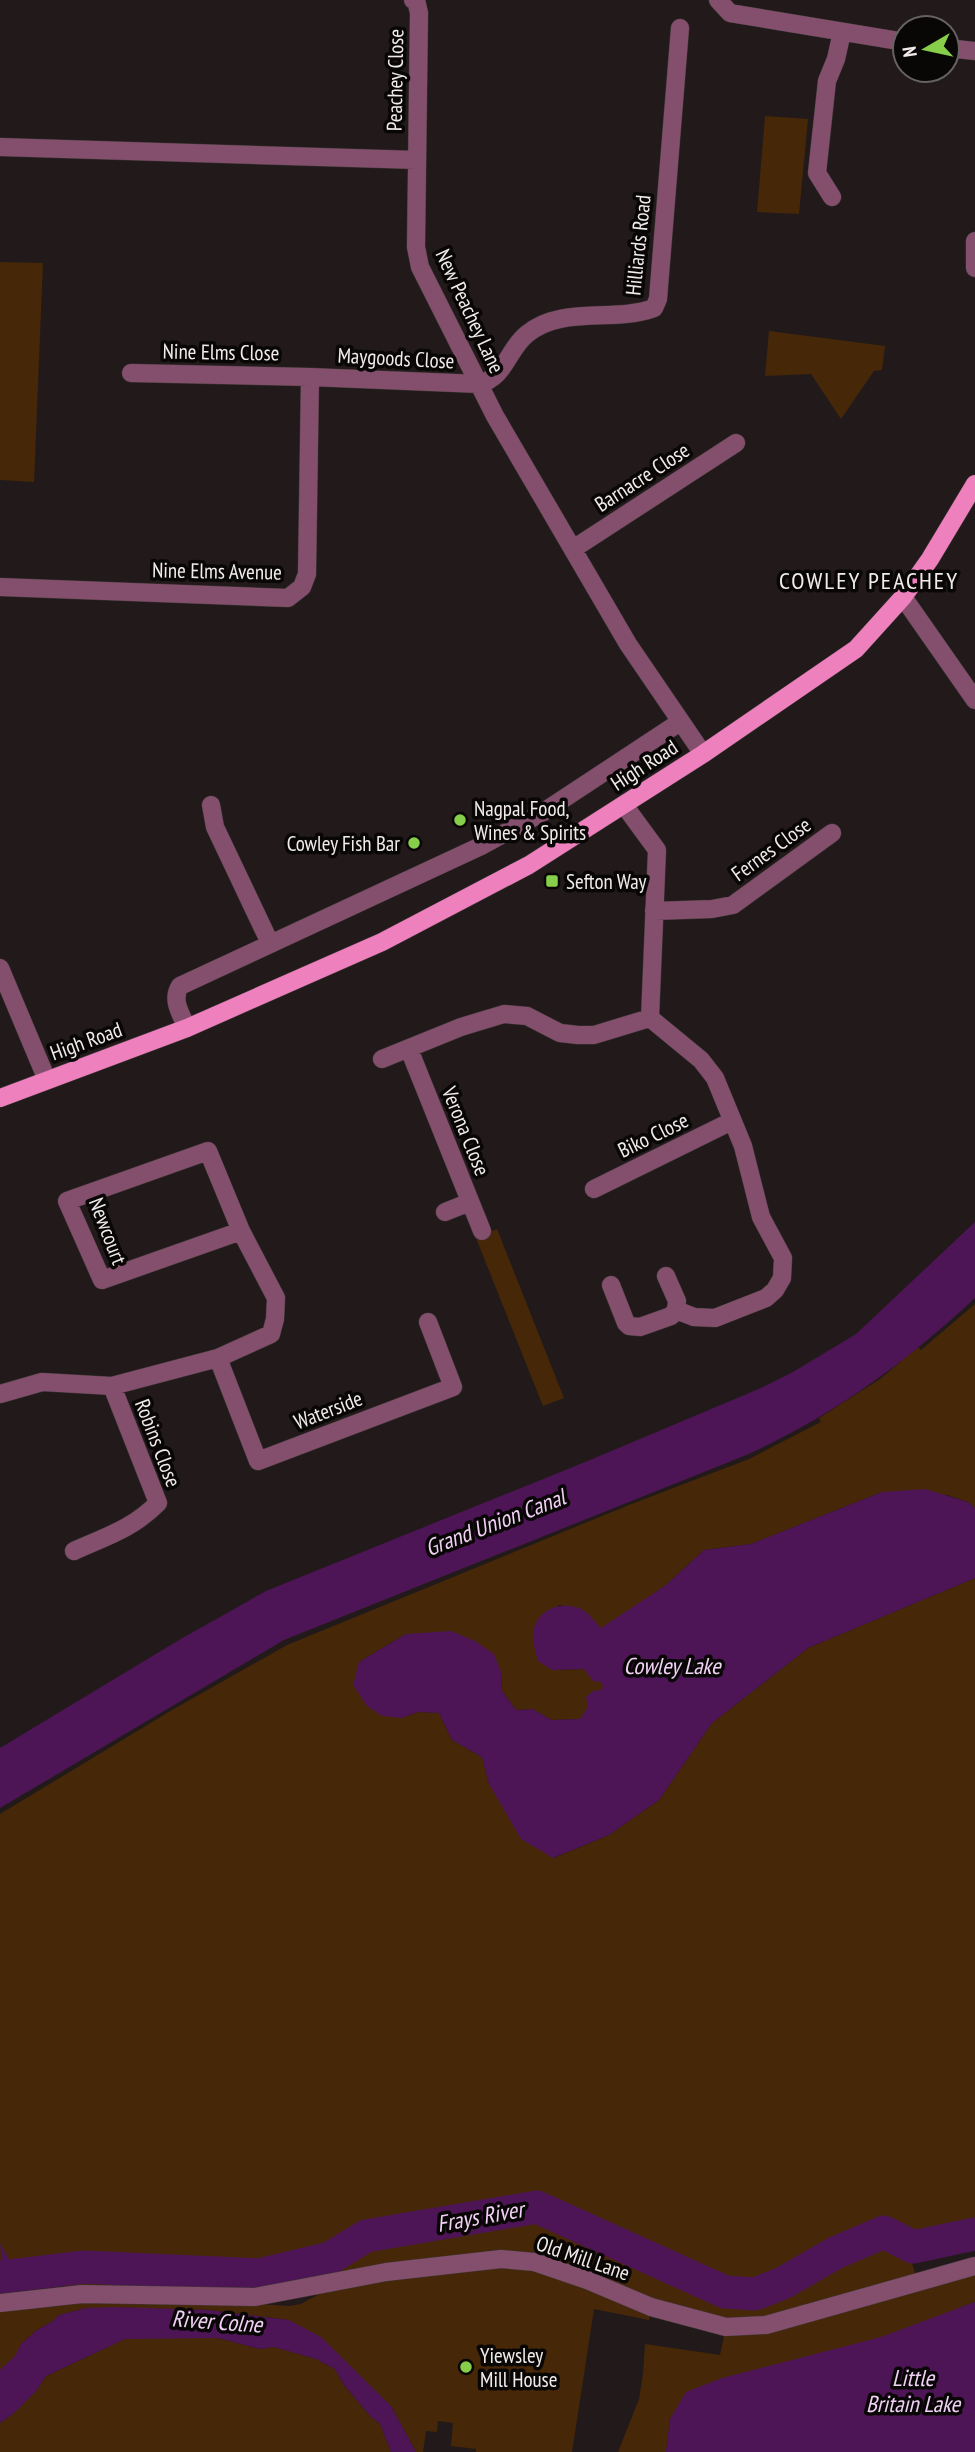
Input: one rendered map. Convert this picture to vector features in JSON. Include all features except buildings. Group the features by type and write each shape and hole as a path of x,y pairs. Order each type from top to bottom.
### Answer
{"main road":[{"name":"High Road","path":"0,1098 187,1028 382,942 529,865 703,754 856,649 903,597 930,559 975,484"}],"street":[{"name":"Peachey Close","path":"415,0 419,13 417,160"},
{"path":"718,0 730,13 891,39"},
{"name":"Hilliards Road","path":"479,384 489,382 498,375 527,334 544,324 573,317 648,310 656,305 680,28"},
{"path":"832,197 817,173 827,81 836,59 842,32"},
{"path":"0,147 417,160"},
{"name":"New Peachey Lane","path":"417,160 416,247 420,267 495,416 628,644 703,754"},
{"path":"975,241 975,268"},
{"name":"Nine Elms Close","path":"131,373 310,377"},
{"name":"Maygoods Close","path":"310,377 479,384"},
{"name":"Nine Elms Avenue","path":"0,587 288,598 302,587 307,574 310,377"},
{"name":"Barnacre Close","path":"573,549 736,443"},
{"path":"903,597 975,700"},
{"name":"High Road","path":"187,1028 176,1000 180,985 481,846 545,811 680,722"},
{"path":"211,805 215,827 270,943"},
{"path":"624,805 657,850 650,1018"},
{"name":"Fernes Close","path":"654,911 712,909 733,905 832,833"},
{"path":"0,968 47,1080"},
{"path":"382,1059 461,1027 504,1014 527,1016 561,1033 578,1035 594,1035 650,1018"},
{"path":"650,1018 701,1060 715,1078 743,1146 761,1217 781,1252 782,1279 766,1298 715,1318 694,1317 676,1310"},
{"name":"Verona Close","path":"409,1049 482,1231"},
{"name":"Biko Close","path":"594,1189 732,1121"},
{"name":"Newcourt","path":"0,1394 42,1382 112,1386 218,1358 271,1334 276,1298 241,1231 208,1152 67,1201 102,1280 241,1231"},
{"path":"444,1212 470,1202"},
{"path":"611,1285 629,1326 640,1326 671,1316 676,1310 677,1301 666,1276"},
{"name":"Waterside","path":"218,1358 258,1461 456,1386 428,1322"},
{"name":"Robins Close","path":"74,1551 131,1526 158,1503 112,1386"},
{"name":"Old Mill Lane","path":"0,2303 82,2294 255,2297 386,2272 501,2259 534,2262 587,2280 651,2307 726,2327 766,2325 975,2266"}],"shaded area":[{"path":"765,116 808,119 799,214 757,212"},
{"path":"0,262 43,263 34,482 0,480"},
{"path":"769,331 885,346 882,370 874,371 841,419 811,374 765,376"},
{"path":"497,1229 564,1398 543,1406 476,1238"},
{"path":"975,1304 975,1508 968,1502 947,1495 882,1492 751,1544 704,1550 666,1585 601,1629 582,1612 558,1605 552,1670 584,1669 593,1680 601,1682 604,1687 581,1719 552,1720 532,1709 516,1710 502,1691 501,1672 406,1634 359,1662 401,1718 418,1712 439,1713 452,1740 482,1757 489,1784 554,1858 609,1835 659,1800 712,1723 808,1648 975,1578 975,2233 914,2246 884,2230 781,2276 755,2284 726,2285 605,2226 536,2197 357,2230 328,2251 290,2261 254,2265 165,2260 85,2261 0,2270 0,1814 172,1710 287,1645 629,1505 749,1459 821,1422 819,1418 880,1379 918,1347 921,1350"},
{"path":"530,2217 721,2297 753,2307 881,2242 909,2254 917,2279 812,2302 765,2320 725,2323 500,2253 456,2255 257,2288 64,2286 0,2293 0,2283 97,2272 259,2280 326,2267 370,2242"},
{"path":"497,2266 531,2267 651,2309 649,2320 594,2309 572,2452 476,2452 476,2449 451,2446 453,2423 438,2421 437,2432 426,2431 423,2452 416,2452 391,2406 289,2320 209,2310 86,2308 59,2315 37,2330 21,2344 16,2356 0,2370 0,2308 87,2300 208,2301 289,2306 301,2304 323,2292 375,2280"},
{"path":"975,2269 975,2302 670,2419 666,2452 618,2452 639,2399 645,2344 720,2355 726,2327"},
{"path":"218,2338 260,2349 274,2347 316,2359 335,2369 344,2385 380,2424 391,2452 0,2452 0,2423 36,2391 46,2376 125,2339"}],"water":[{"name":"Grand Union Canal","path":"975,1222 975,1298 894,1366 808,1424 744,1456 284,1640 0,1808 0,1748 179,1640 266,1591 590,1460 793,1372 856,1334"},
{"name":"Cowley Lake","path":"925,1489 968,1502 975,1508 975,1578 808,1648 712,1723 659,1800 609,1835 553,1858 521,1839 489,1784 482,1757 452,1740 439,1713 418,1712 401,1718 382,1716 367,1706 353,1685 359,1662 406,1634 451,1631 475,1641 494,1654 501,1672 502,1691 516,1710 532,1709 552,1720 580,1719 588,1707 586,1697 603,1687 601,1682 593,1681 584,1669 552,1670 538,1661 533,1633 539,1618 550,1609 565,1606 581,1609 601,1628 666,1585 704,1550 751,1544 882,1492"},
{"path":"0,2243 18,2276 3,2276"},
{"name":"Little Britain Lake","path":"975,2302 975,2452 666,2452 670,2419 686,2392 722,2378 881,2337"},
{"name":"River Colne","path":"86,2308 209,2310 289,2320 321,2337 391,2406 416,2452 391,2452 380,2424 344,2385 335,2369 316,2359 274,2347 260,2349 218,2338 125,2339 46,2376 36,2391 0,2423 0,2370 15,2356 21,2344 59,2315"}],"waterway":[{"name":"Frays River","path":"0,2277 84,2267 259,2275 330,2258 366,2236 537,2207 725,2292 755,2294 783,2283 835,2253 884,2232 913,2247 975,2234"}],"place":[{"name":"Nagpal Food, Wines & Spirits","path":"460,820"},
{"name":"Cowley Fish Bar","path":"414,843"},
{"name":"Sefton Way","path":"552,881"},
{"name":"Yiewsley Mill House","path":"466,2367"}],"district":[{"name":"COWLEY PEACHEY","path":"869,580"}]}
